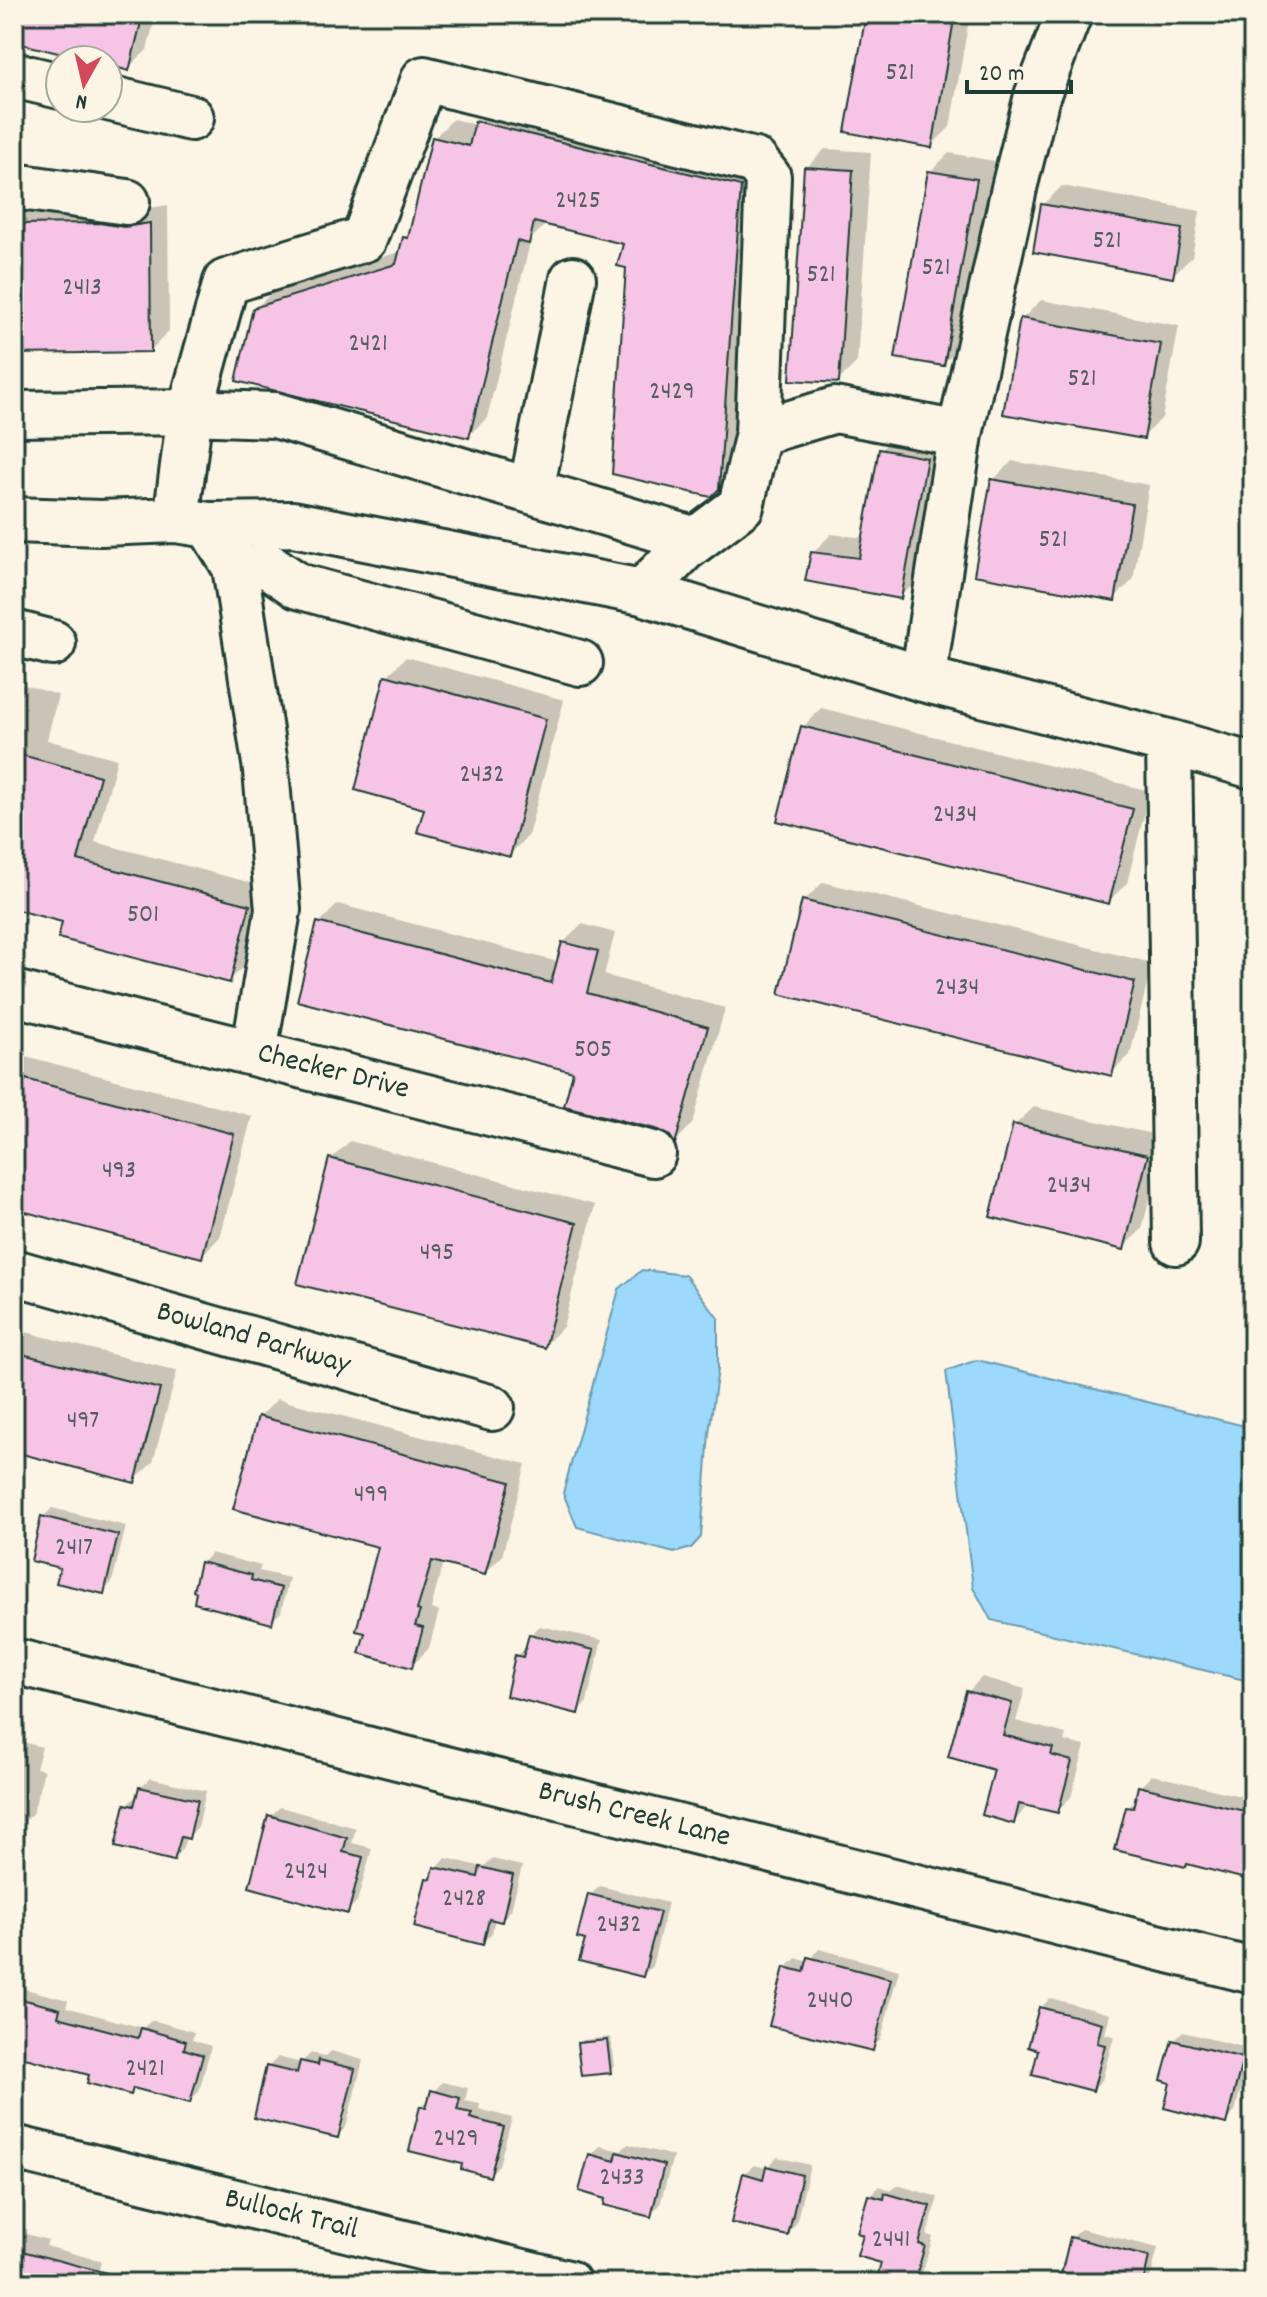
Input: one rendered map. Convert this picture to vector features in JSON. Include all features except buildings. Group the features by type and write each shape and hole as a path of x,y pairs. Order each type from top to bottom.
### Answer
{"street":[{"path":"923,679 960,434 1037,96 1069,14"},
{"path":"14,75 44,82"},
{"path":"254,1053 278,910 268,786 235,567 193,523 190,412 226,282 364,239 424,79 755,161 768,177 758,433 741,506 696,540 642,592"},
{"path":"124,102 191,118"},
{"path":"14,186 127,202"},
{"path":"531,491 573,279"},
{"path":"758,433 835,410 960,434"},
{"path":"14,414 190,412 275,415 696,540"},
{"path":"14,520 293,524 642,592 923,679 1253,766"},
{"path":"193,523 298,586 580,663"},
{"path":"1169,742 1176,1242"},
{"name":"Checker Drive","path":"14,993 653,1154"},
{"name":"Bowland Parkway","path":"14,1272 492,1408"},
{"name":"Brush Creek Lane","path":"14,1661 1253,1971"},
{"name":"Bullock Trail","path":"14,2148 568,2283"}],"water":[{"path":"642,1270 685,1275 718,1318 718,1369 709,1433 701,1537 691,1548 674,1553 577,1527 563,1493 619,1289"},
{"path":"977,1360 1253,1428 1253,1682 991,1620 973,1587 946,1371"}]}
